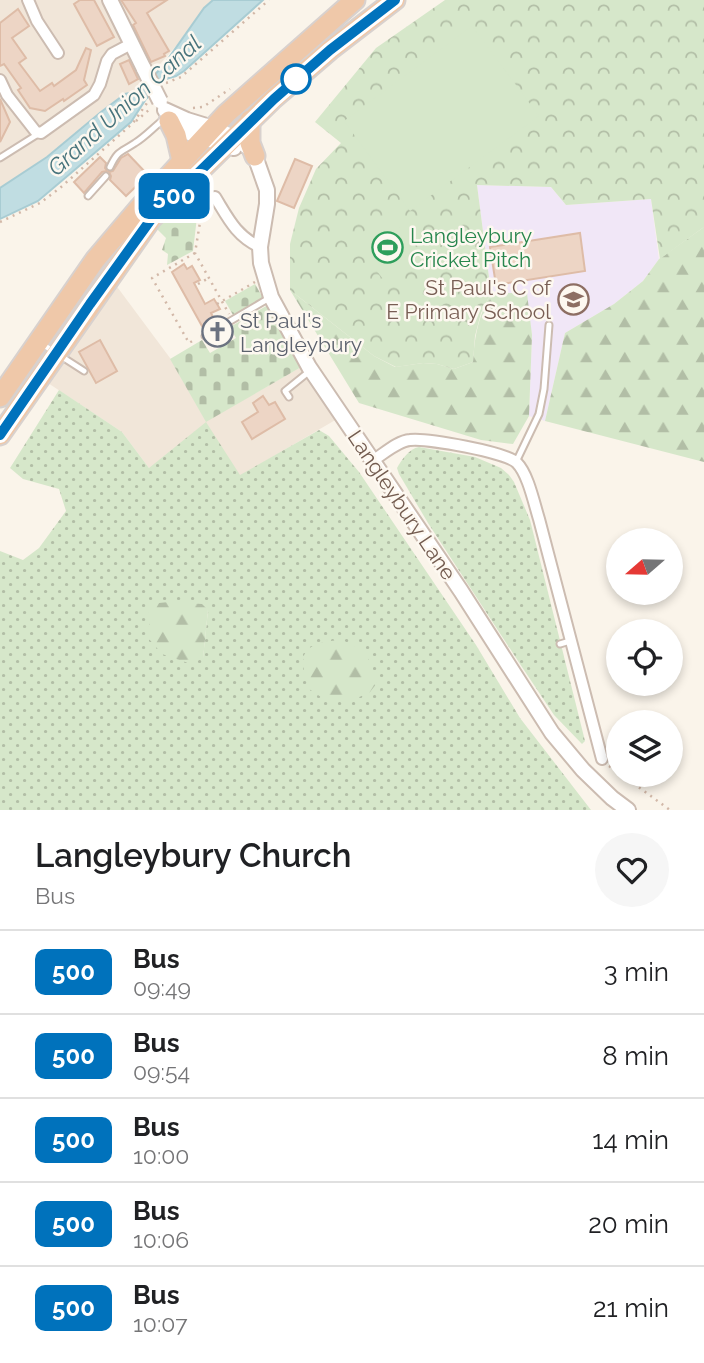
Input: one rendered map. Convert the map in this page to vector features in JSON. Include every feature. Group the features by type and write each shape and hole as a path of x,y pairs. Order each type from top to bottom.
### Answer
{"highway":[{"path":"0,397 95,260 181,161 235,106 355,0"},
{"path":"0,435 152,218 250,120 330,50 395,0"},
{"path":"161,108 176,135 181,161"},
{"path":"250,120 250,143 256,160"}],"street":[{"path":"28,0 37,21 58,53"},
{"path":"110,0 161,108 181,130 208,133 229,141 249,149 256,160"},
{"path":"0,80 16,107 36,132 41,133 94,95 112,54 131,44"},
{"name":"Langleybury Lane","path":"256,160 267,190 260,247 261,263 271,298 311,370 461,591 552,733 583,771 628,810"},
{"path":"215,197 239,233 260,247"},
{"path":"372,461 398,444 408,440 424,440 478,449 516,462 530,491 539,519 565,643 602,759"}],"lane":[{"path":"110,167 114,158 126,147 135,144 164,119 161,108"},
{"path":"0,158 41,133"},
{"path":"88,196 106,176"},
{"path":"205,336 271,298"},
{"path":"516,462 539,414 544,389 548,325"},
{"path":"38,341 84,371"},
{"path":"289,397 285,391 311,370"}],"path":[{"path":"165,84 181,77 269,0"},
{"path":"193,108 203,107 230,89 233,92"},
{"path":"133,123 161,108"},
{"path":"0,222 40,203 133,123 161,108"},
{"path":"215,197 209,198 203,204 195,253 233,320"},
{"path":"189,204 203,204"},
{"path":"195,253 152,278 189,343 205,336"},
{"path":"198,284 209,278"},
{"path":"217,304 255,282"},
{"path":"638,787 670,810"}],"shaded area":[{"path":"0,0 105,0 150,79 139,91 125,94 48,157 0,188"},
{"path":"114,0 217,0 151,74"},
{"name":"St Paul's C of E Primary School","path":"477,185 551,187 566,205 651,199 659,259 643,281 614,304 565,333 545,421 529,416 532,335 526,293 491,293"},
{"path":"115,284 170,358 206,421 303,366 337,419 240,476 149,468 122,432 48,383"}],"green space":[{"path":"445,0 704,0 704,227 660,259 651,199 566,205 551,187 477,185 491,293 481,313 475,336 473,362 454,369 423,363 396,367 374,356 290,290 290,244 299,208 316,169 341,143 315,122 376,48"},
{"path":"472,26 539,116 410,211 344,121"},
{"name":"Langleybury Cricket Pitch","path":"388,212 422,255 386,283 353,240"},
{"path":"197,217 193,251 167,265 168,254 162,250 166,238 157,229 166,218"},
{"path":"704,227 704,462 545,421 565,333 614,304 643,281 659,259"},
{"path":"255,284 263,298 233,315 225,301"},
{"path":"290,290 374,356 395,367 423,363 454,369 473,362 478,326 491,293 527,293 532,335 529,416 513,444 481,440 359,403"},
{"path":"268,305 303,366 206,422 170,359 202,340 210,353 236,338 230,327"},
{"path":"59,390 122,432 149,468 206,422 240,475 319,430 329,436 359,472 476,645 520,718 591,810 0,810 0,551 23,560 39,548 66,511 59,489 23,479 10,468","holes":["149,604 208,610 203,658 149,639"]},
{"path":"419,447 475,457 501,468 514,482 530,520 585,741 582,744 554,715 428,523 399,474 397,468 404,458"},
{"path":"149,604 202,604 208,610 203,659 188,663 162,654 149,639"},
{"path":"342,640 363,650 371,663 377,683 370,692 353,700 327,701 309,689 303,658 310,648 316,645"}],"water":[{"name":"Grand Union Canal","path":"213,0 263,0 184,71 166,79 146,99 131,122 38,201 0,219 0,188 47,157 125,94 139,91 163,66 204,8"}],"building":[{"path":"80,0 94,0 114,37 97,46 74,4"},
{"path":"121,0 167,0 147,13 169,51 165,56 151,62 133,25 136,23"},
{"path":"18,9 29,26 12,38 26,58 19,63 40,91 52,83 54,86 76,70 86,48 91,50 84,80 87,85 45,111 30,108 18,90 21,88 4,64 0,66 0,23"},
{"path":"129,60 138,79 129,84 120,64"},
{"path":"0,99 10,122 0,142"},
{"path":"128,154 148,175 126,196 110,180 109,172"},
{"path":"100,157 106,163 107,171 102,172 84,193 74,182"},
{"path":"295,159 312,166 294,208 277,201"},
{"path":"580,233 585,271 496,285 490,247"},
{"path":"184,264 187,269 192,266 200,280 194,283 205,304 214,299 220,309 211,313 214,319 202,326 172,272"},
{"path":"100,340 117,371 96,383 79,352"},
{"path":"263,396 269,405 275,402 285,419 252,439 242,422 258,412 253,403"}],"bus line":[{"name":"500","path":"0,435 152,218 250,120 330,50 395,0"}],"place":[{"name":"Langleybury Cricket Pitch","path":"387,247"},
{"name":"St Paul's C of E Primary School","path":"574,299"},
{"name":"St Paul's Langleybury","path":"217,332"}]}
